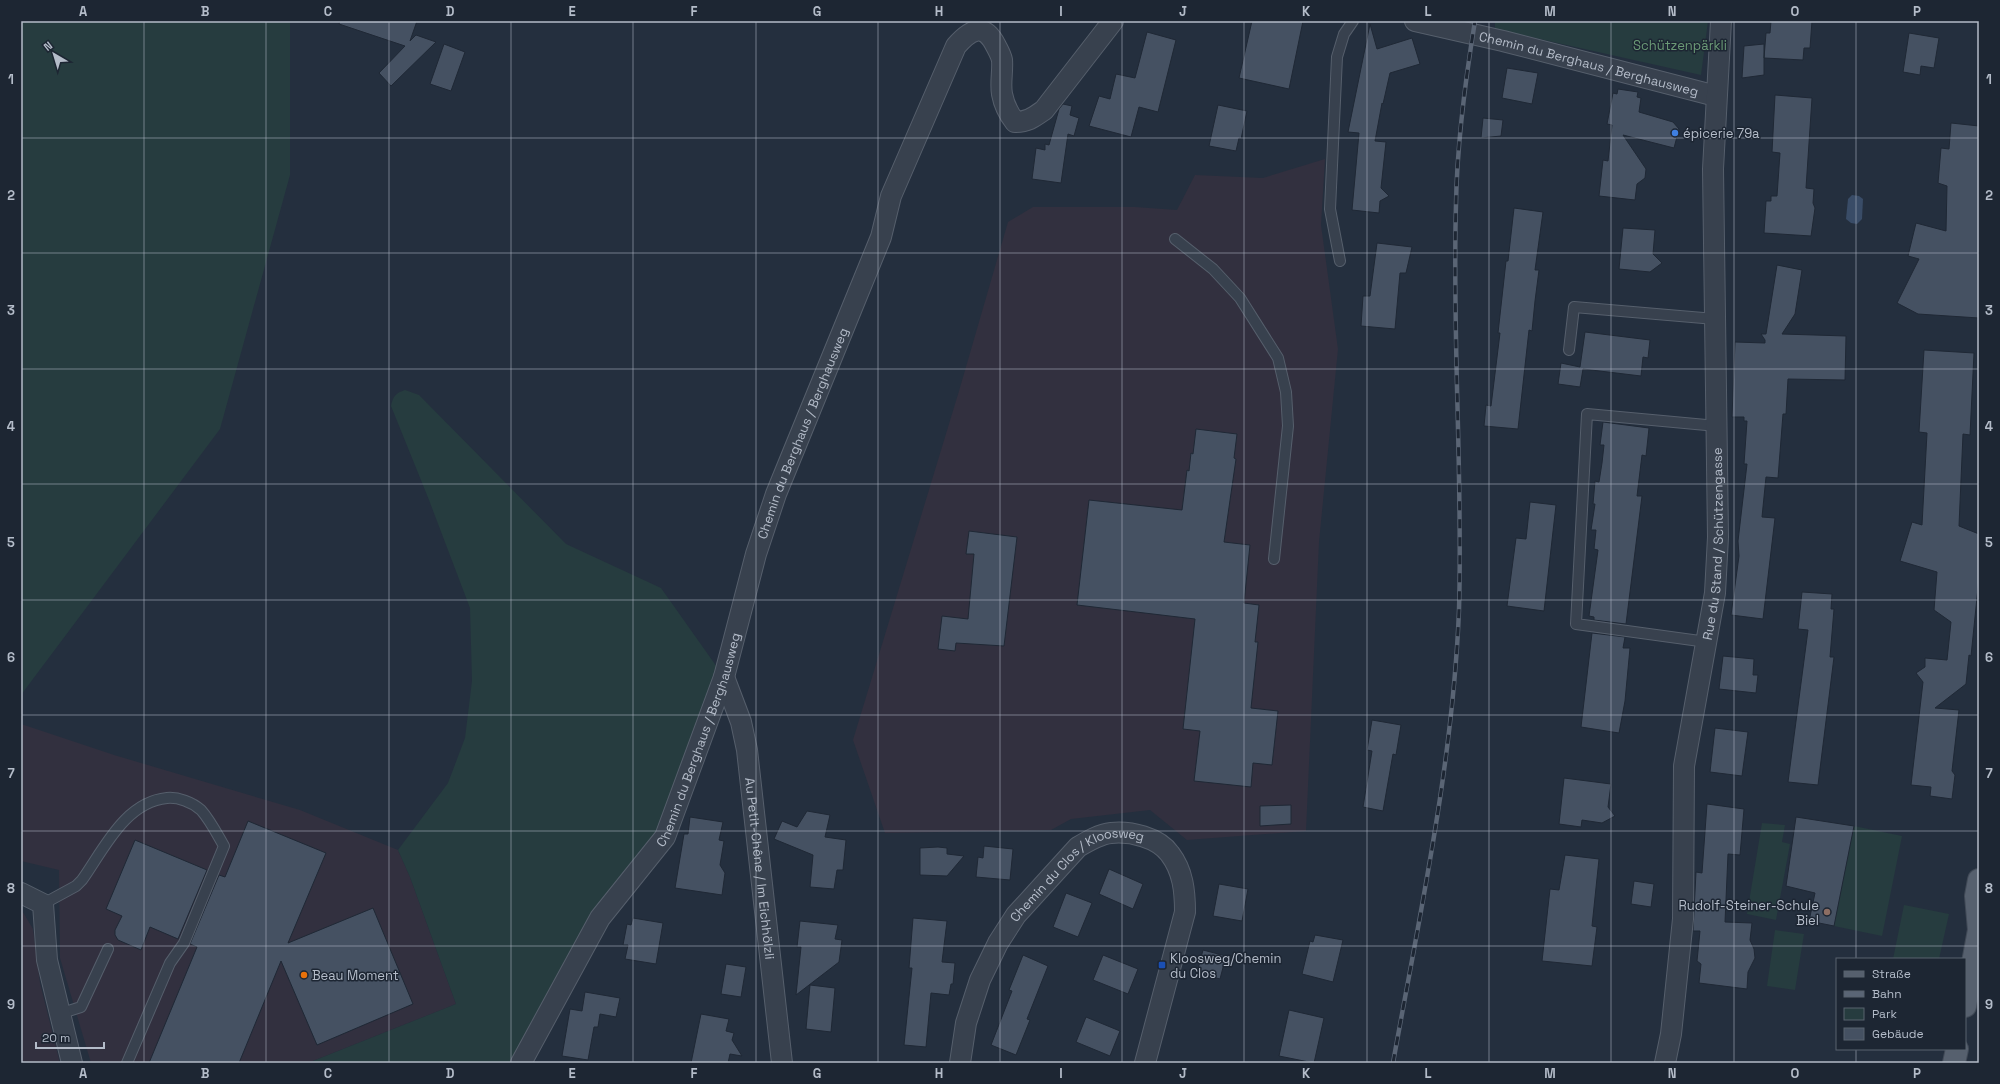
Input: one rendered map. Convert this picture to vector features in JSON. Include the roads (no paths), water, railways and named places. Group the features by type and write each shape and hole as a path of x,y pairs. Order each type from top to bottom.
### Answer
{"main road":[{"path":"1970,1004 1979,929 1976,896 1979,880"},
{"path":"1954,1063 1957,1050"}],"street":[{"name":"Chemin du Berghaus / Berghausweg","path":"523,1059 600,918 664,837 724,677 756,554 776,494 881,237 891,196 956,46 965,37 980,30 985,31 990,36 1002,59 1002,93 1005,108 1015,122 1019,122 1031,120 1044,110 1113,21"},
{"name":"Chemin du Berghaus / Berghausweg","path":"1415,21 1503,41 1716,96"},
{"name":"Rue du Stand / Schützengasse","path":"1665,1063 1671,1034 1683,918 1684,766 1715,593 1718,537 1713,169 1721,21"},
{"name":"Au Petit-Chêne / Im Eichhölzli","path":"724,677 741,722 747,750 782,1063"},
{"name":"Chemin du Clos / Kloosweg","path":"960,1063 966,1023 980,980 998,943 1016,915 1078,847 1090,840 1110,833 1129,833 1152,840 1169,852 1177,867 1185,893 1185,912 1145,1063"},
{"path":"21,893 43,904 47,960 72,1063"}],"lane":[{"path":"1340,261 1330,209 1337,57 1344,34 1353,21"},
{"path":"1175,239 1213,268 1240,298 1278,358 1286,392 1288,426 1274,559"},
{"path":"1569,350 1574,307 1715,319"},
{"path":"1707,642 1576,624 1588,414 1717,426"},
{"path":"43,904 76,886 82,880 124,820 133,812 152,801 173,798 192,804 205,815 224,846 184,943 170,963 127,1063"},
{"path":"59,1014 81,1007 108,949"}],"water":[{"path":"1852,195 1859,196 1863,199 1862,219 1857,224 1851,223 1846,219 1848,199"}],"railway":[{"path":"1393,1063 1443,781 1456,667 1460,559 1455,306 1456,204 1462,112 1475,21"}],"place":[{"name":"épicerie 79a","path":"1675,133"},
{"name":"Rudolf-Steiner-Schule Biel","path":"1827,912"},
{"name":"Kloosweg/Chemin du Clos","path":"1162,965"},
{"name":"Beau Moment","path":"304,975"}],"park label":[{"name":"Schützenpärkli","path":"1680,45"}]}
